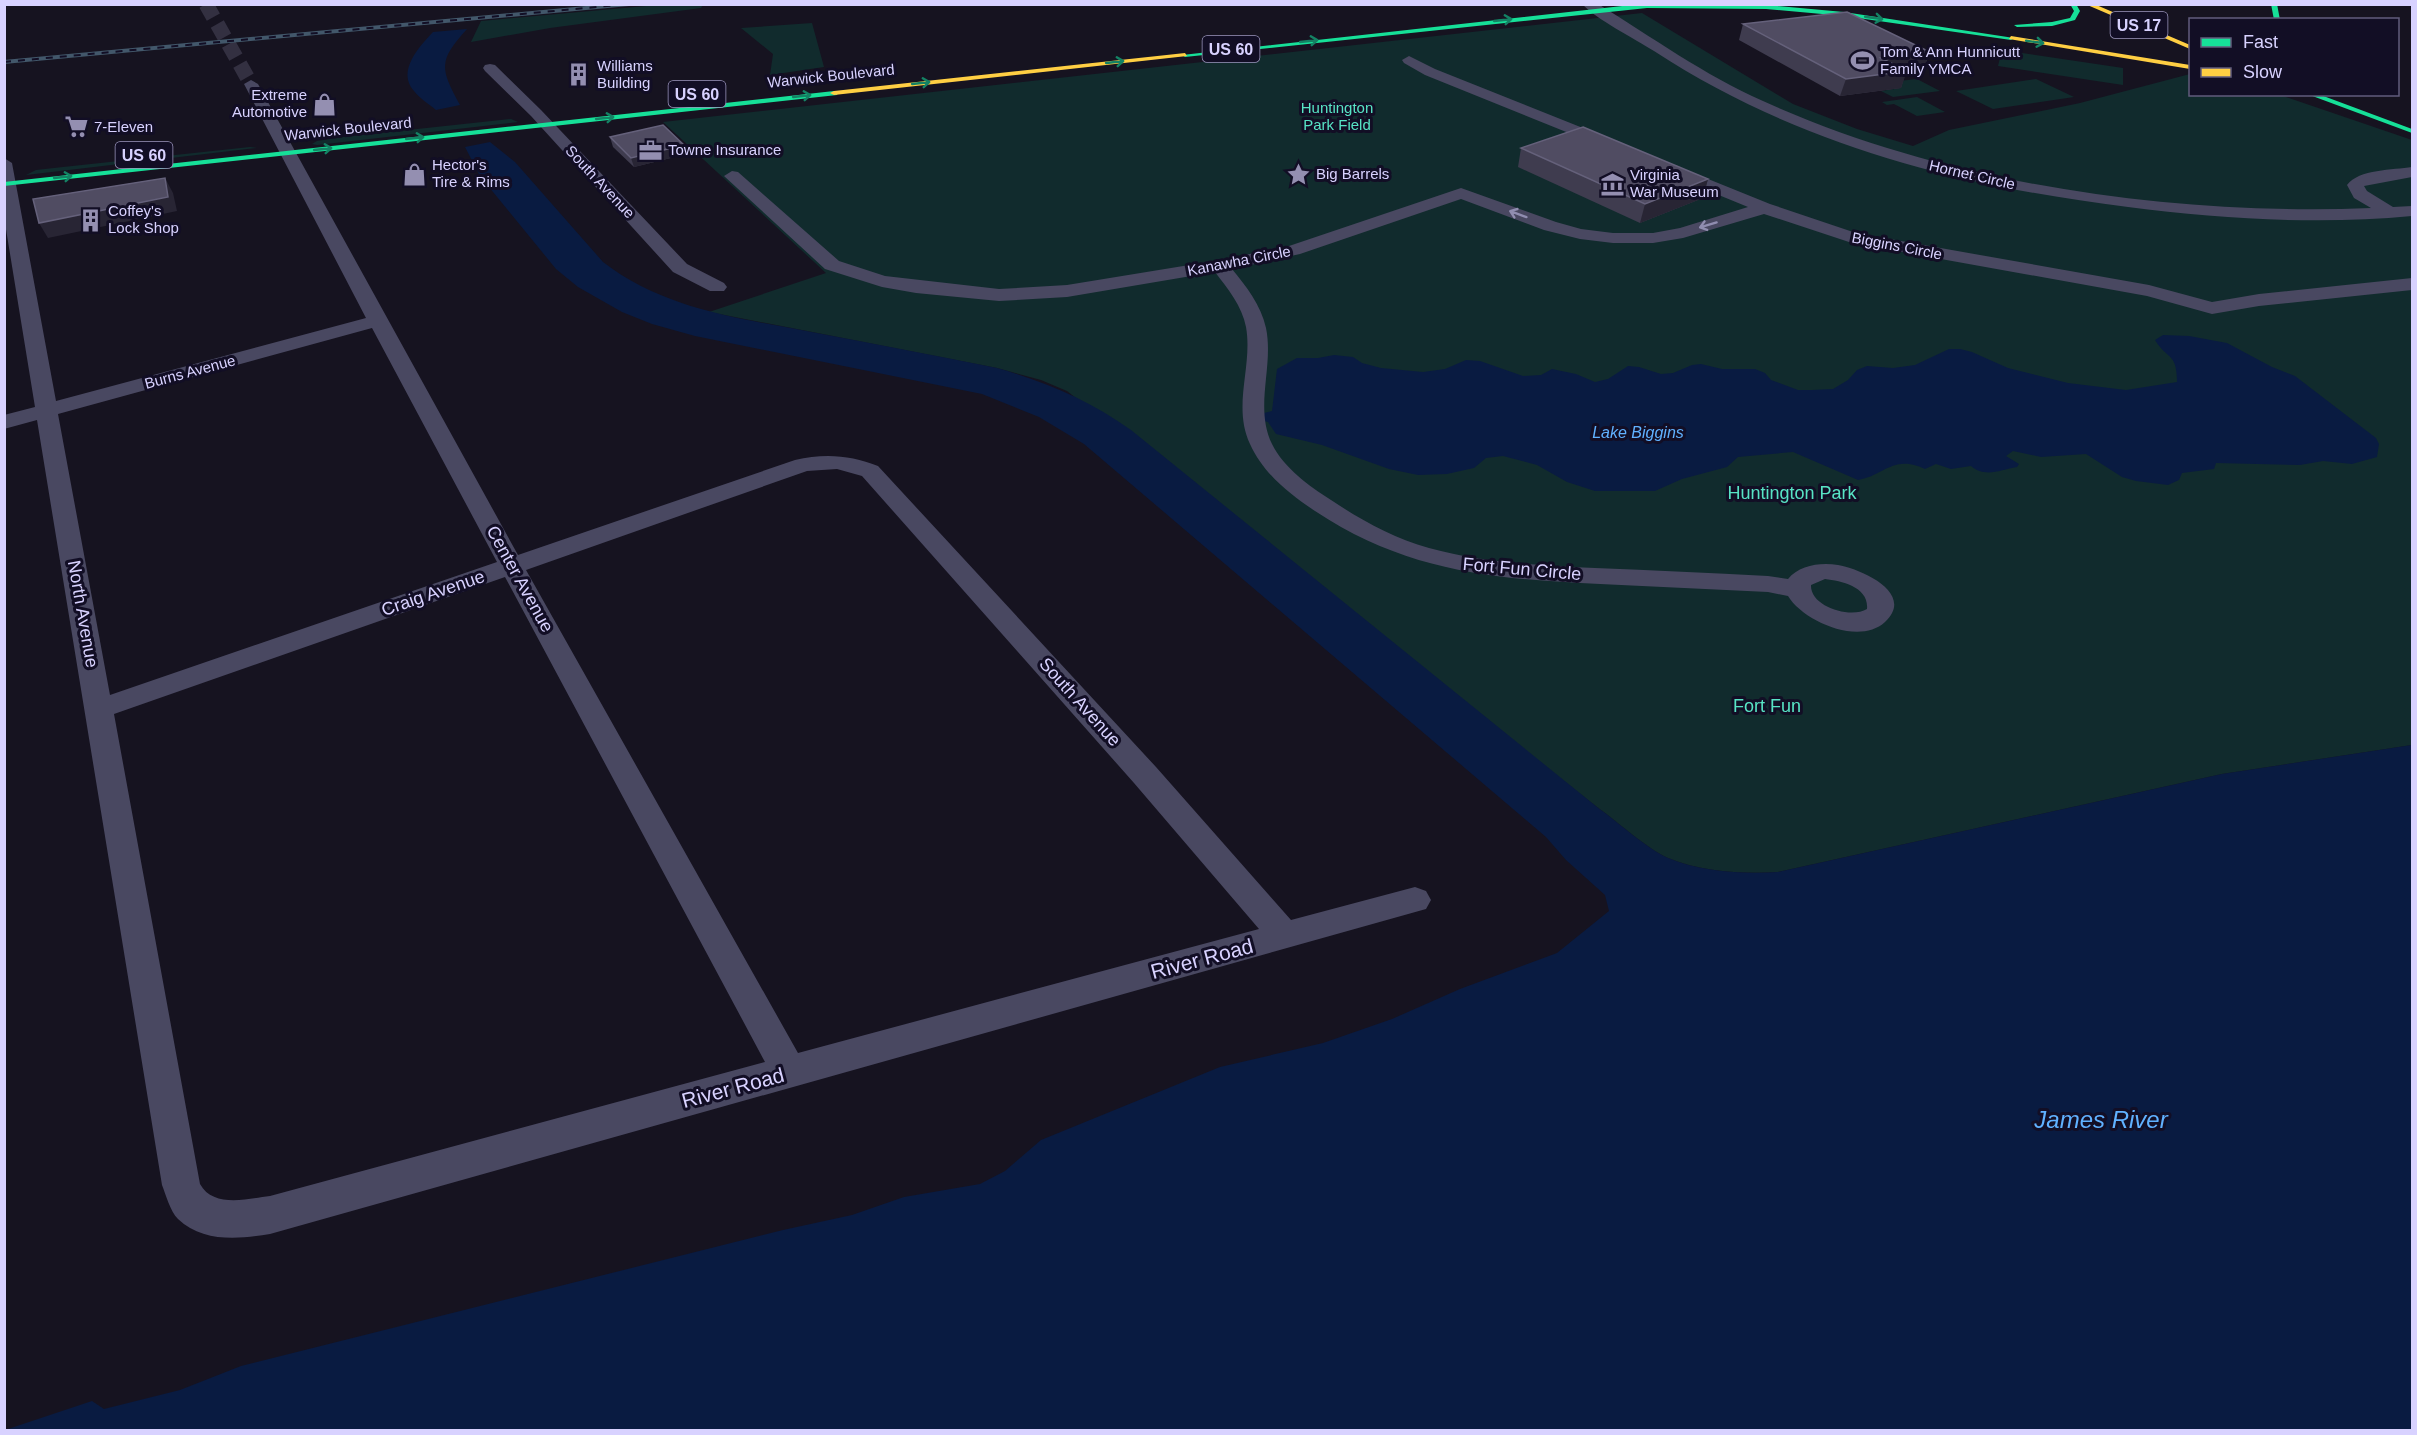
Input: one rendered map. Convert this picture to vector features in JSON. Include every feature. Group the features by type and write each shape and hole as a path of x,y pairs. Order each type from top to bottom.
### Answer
{"main road":[{"name":"Warwick Boulevard","path":"7,173 286,146 1028,65 1546,4"},
{"path":"1963,16 2012,25 2052,24 2073,19 2077,11 2073,4"},
{"name":"US 17","path":"2088,4 2189,47"},
{"name":"US 17","path":"2118,4 2189,34"},
{"path":"2159,4 2209,4"},
{"name":"Warwick Boulevard","path":"1028,65 1403,31 1593,8 1655,5 1790,9 1978,33"},
{"path":"1900,9 1927,20 1978,33 2189,67"},
{"path":"1391,21 1403,31"},
{"path":"2306,96 2412,131"},
{"path":"2348,96 2412,119"},
{"name":"Warwick Boulevard","path":"114,158 286,146"}],"street":[{"name":"Hornet Circle","path":"1593,8 1721,86 1754,103 1837,137 1917,162 2036,189 2173,208 2261,213 2412,211"},
{"path":"1409,60 1440,76 1629,152"},
{"name":"South Avenue","path":"490,68 541,118 680,268 717,287"},
{"name":"Center Avenue","path":"251,84 286,146 376,321 513,566 790,1073"},
{"name":"Biggins Circle","path":"1660,164 1764,208 1819,228 1878,243 2149,291 2212,308 2259,300 2412,284"},
{"path":"2412,172 2362,180 2355,185 2355,189 2360,194 2412,226"},
{"name":"North Avenue","path":"7,173 160,1065"},
{"name":"Kanawha Circle","path":"732,176 832,265 882,281 915,287 999,295 1067,291 1220,266 1294,250 1461,193 1550,226 1580,234 1613,238 1653,238 1683,233 1764,208"},
{"name":"Fort Fun Circle","path":"1220,266 1250,308 1256,327 1257,347 1252,400 1254,428 1268,457 1280,472 1302,492 1356,528 1388,543 1428,557 1506,571 1768,584 1797,589"},
{"name":"Burns Avenue","path":"4,422 376,321"},
{"name":"Craig Avenue","path":"99,709 803,465 840,462 857,465 870,471"},
{"name":"South Avenue","path":"870,471 988,600 1286,936"},
{"name":"River Road","path":"160,1065 181,1185 191,1204 201,1211 211,1217 238,1220 270,1215 1415,900"}],"green space":[{"path":"657,5 703,5 701,8 550,28 471,42 481,21"},
{"name":"Huntington Park","path":"1642,13 1793,104 1857,129 1913,146 1949,130 2080,103 2189,74 2189,96 2283,96 2412,140 2412,745 2222,774 1778,872 1723,871 1681,863 1660,854 1632,834 1067,391 1041,380 997,368 709,312 826,273 663,122"},
{"path":"812,23 824,67 770,75 773,54 741,28"},
{"path":"2002,50 2123,68 2123,85 1998,66"},
{"path":"1917,79 1940,91 1893,97 1881,91 1900,88 1890,82"},
{"path":"2036,79 2074,97 1993,109 1956,91"},
{"path":"1917,97 1945,112 1917,116 1894,104 1887,105 1882,102"},
{"path":"511,119 518,122 312,144 317,141 343,137"},
{"path":"257,148 26,175 36,170"}],"water":[{"path":"467,29 451,49 445,65 449,82 460,105 436,110 421,99 409,83 409,67 412,59 433,32"},
{"name":"James River","path":"490,142 515,162 603,262 627,279 653,292 736,318 997,368 1050,386 1115,419 1597,807 1660,854 1681,863 1723,871 1778,872 2222,774 2412,745 2412,1430 5,1430 92,1401 104,1409 180,1390 241,1366 783,1230 852,1215 904,1197 980,1184 1005,1171 1041,1140 1220,1067 1323,1043 1392,1019 1460,989 1557,953 1609,911 1605,895 1566,860 1546,837 1084,444 1039,417 982,394 695,336 652,324 622,312 578,287 556,269 480,176 465,147"},
{"name":"Lake Biggins","path":"2163,335 2189,336 2227,343 2272,367 2295,376 2376,438 2379,444 2377,457 2352,464 2323,461 2300,465 2216,463 2214,469 2182,473 2179,480 2168,485 2122,477 2086,454 2041,457 2013,451 2006,456 2019,464 2017,467 1999,471 1982,472 1971,466 1951,469 1936,464 1925,469 1905,464 1889,467 1858,480 1793,452 1738,457 1727,467 1682,479 1655,491 1595,491 1567,482 1537,465 1503,456 1486,458 1474,468 1447,474 1418,475 1389,469 1322,445 1276,434 1268,422 1264,421 1264,413 1272,411 1277,369 1297,358 1334,355 1353,357 1362,363 1381,368 1423,372 1445,369 1466,360 1480,361 1523,376 1541,375 1552,369 1576,374 1595,382 1608,379 1628,366 1661,374 1673,373 1692,365 1701,364 1722,369 1755,369 1765,373 1771,380 1798,390 1812,390 1833,389 1848,380 1857,370 1867,366 1893,368 1915,365 1949,349 1960,349 2008,368 2068,383 2126,390 2177,382 2177,372 2173,361 2155,340"}],"building":[{"path":"1847,12 1930,52 1881,58 1907,71 1846,79 1743,24"},
{"path":"663,125 684,145 631,158 610,137"},
{"path":"1583,127 1708,179 1645,204 1521,148"},
{"path":"165,178 168,197 39,223 33,199"}],"tunnel":[{"path":"206,4 251,84"}],"railway":[{"path":"4,62 629,4"}],"traffic: fast":[{"path":"1185,55 1662,4"},
{"path":"2017,25 2052,24 2073,19 2077,11 2073,4"},
{"path":"2274,4 2277,18"},
{"path":"1648,6 1766,7 1844,14 2011,38"},
{"path":"4,184 834,93"},
{"path":"2316,96 2412,131"}],"traffic: slow":[{"path":"2088,4 2189,47"},
{"path":"2159,4 2209,4"},
{"path":"2011,38 2189,67"},
{"path":"834,93 1185,55"}],"place":[{"name":"Tom & Ann Hunnicutt Family YMCA","path":"1862,61"},
{"name":"Williams Building","path":"579,75"},
{"name":"Extreme Automotive","path":"325,104"},
{"name":"7-Eleven","path":"76,127"},
{"name":"Towne Insurance","path":"650,150"},
{"name":"Hector's Tire & Rims","path":"414,174"},
{"name":"Big Barrels","path":"1298,174"},
{"name":"Virginia War Museum","path":"1612,184"},
{"name":"Coffey's Lock Shop","path":"90,220"}],"park label":[{"name":"Huntington Park Field","path":"1337,116"},
{"name":"Fort Fun","path":"1767,706"}]}
